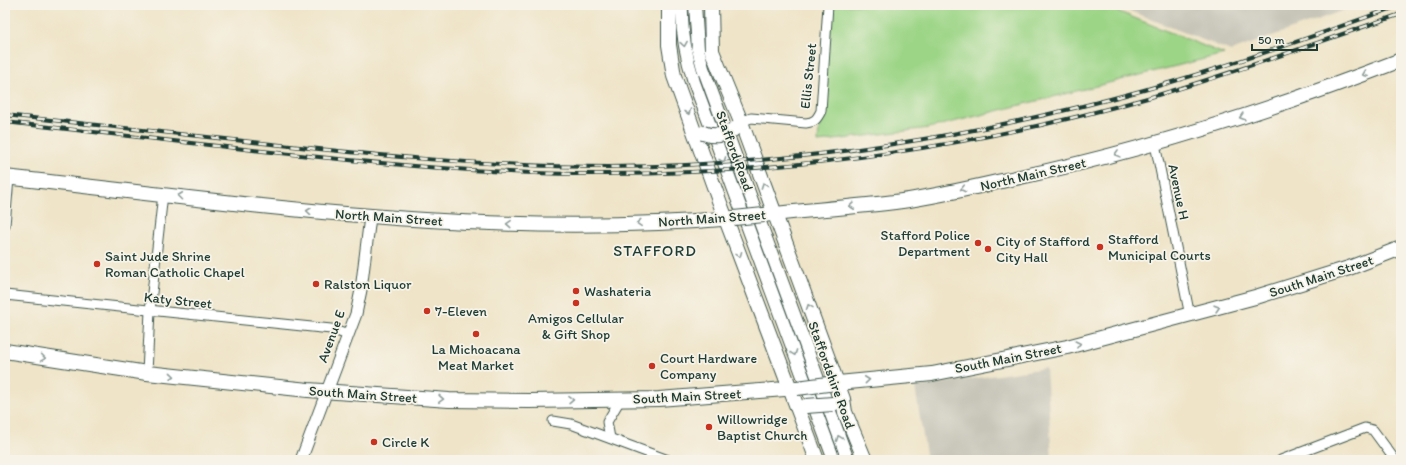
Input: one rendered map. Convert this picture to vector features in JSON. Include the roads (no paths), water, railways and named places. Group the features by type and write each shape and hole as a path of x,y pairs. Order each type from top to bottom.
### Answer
{"highway":[{"path":"669,5 669,45 674,76 699,132 793,388 803,411 817,460"},
{"path":"711,5 712,50 737,126 833,384 865,460"},
{"name":"North Main Street","path":"7,177 370,217 536,225 610,225 730,218 902,201 1070,166 1155,144 1248,115 1342,83 1401,60"},
{"path":"699,132 710,136 728,134 737,126"},
{"name":"South Main Street","path":"5,351 147,373 327,391 449,400 620,400 703,396 932,374 1021,357 1190,316 1309,281 1401,248"},
{"path":"803,411 833,404 845,412"}],"main road":[{"name":"Stafford Road","path":"682,5 683,37 687,60 776,303"},
{"name":"Stafford Road","path":"695,5 698,49 703,68 788,300"},
{"name":"Staffordshire Road","path":"788,300 848,460"},
{"name":"Staffordshire Road","path":"776,303 834,460"}],"street":[{"name":"Ellis Street","path":"737,126 751,118 806,123 813,122 818,118 821,111 828,5"},
{"name":"Avenue H","path":"1155,144 1190,316"},
{"path":"5,225 7,177"},
{"path":"147,373 150,311 163,194"},
{"name":"Avenue E","path":"301,460 360,299 370,217"},
{"name":"Katy Street","path":"5,295 331,329 348,335"},
{"path":"610,438 606,422 620,400"},
{"path":"554,421 571,424 668,460"},
{"path":"1281,460 1365,428 1373,430 1394,460"}],"railway":[{"path":"5,115 342,151 475,163 609,167 744,161 812,155 879,146 946,135 1078,107 1209,71 1401,5"},
{"path":"5,122 222,147 475,170 564,174 609,174 746,169 883,154 951,143 1085,115 1214,78 1401,14"}],"place":[{"name":"Stafford Police Department","path":"978,243"},
{"name":"Stafford Municipal Courts","path":"1100,247"},
{"name":"City of Stafford City Hall","path":"988,249"},
{"name":"Saint Jude Shrine Roman Catholic Chapel","path":"97,264"},
{"name":"Ralston Liquor","path":"316,284"},
{"name":"Washateria","path":"576,291"},
{"name":"Amigos Cellular & Gift Shop","path":"576,303"},
{"name":"7-Eleven","path":"427,311"},
{"name":"La Michoacana Meat Market","path":"476,334"},
{"name":"Court Hardware Company","path":"652,366"},
{"name":"Willowridge Baptist Church","path":"709,427"},
{"name":"Circle K","path":"374,442"}],"district":[{"name":"STAFFORD","path":"655,250"}]}
